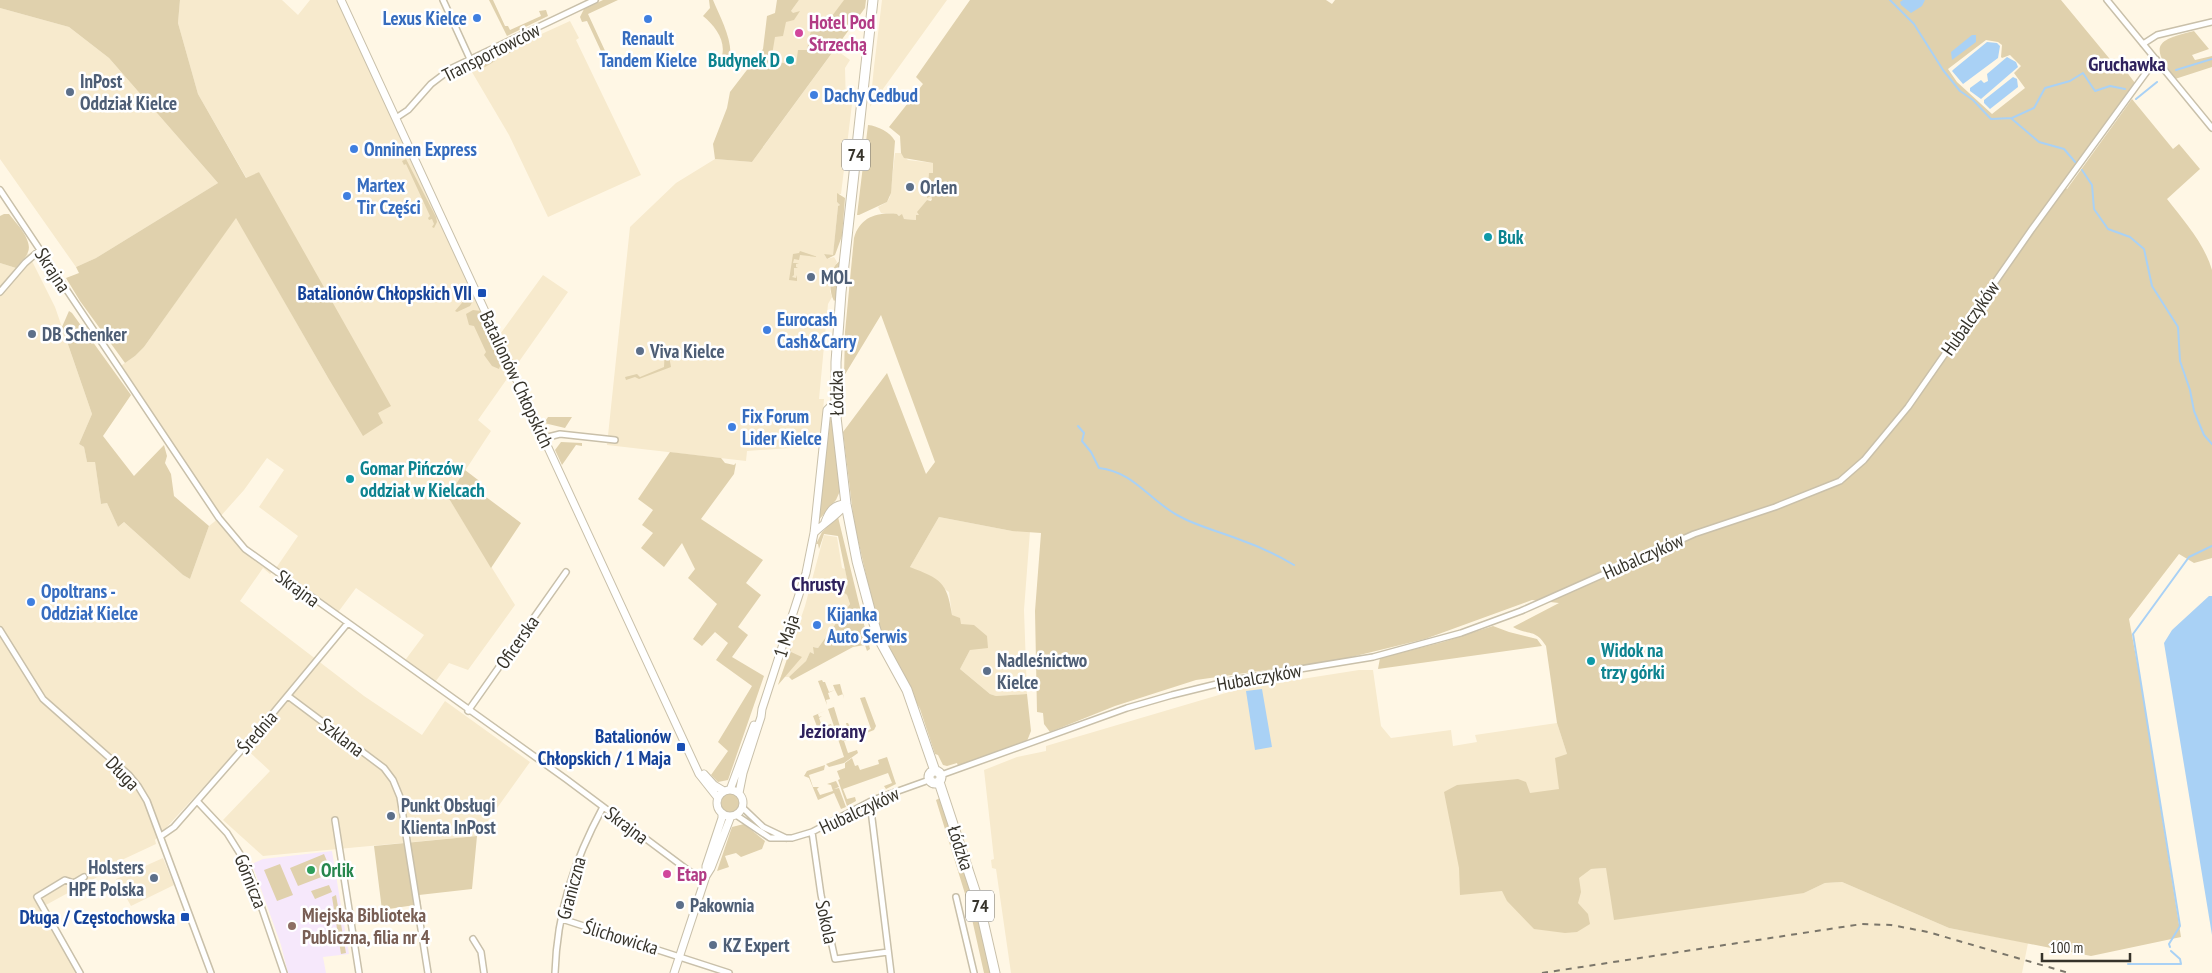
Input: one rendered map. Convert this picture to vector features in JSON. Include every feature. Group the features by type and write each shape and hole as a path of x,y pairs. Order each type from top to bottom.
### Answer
{"main road":[{"name":"Łódzka","path":"873,0 841,292 835,402 846,504 857,561 876,632 907,690 938,776 979,903 995,973"},
{"path":"929,780 934,783 938,776"}],"street":[{"name":"Batalionów Chłopskich","path":"341,0 699,774 718,798"},
{"path":"443,0 470,59"},
{"name":"Transportowców","path":"396,118 408,110 440,76 452,68 596,0"},
{"path":"2107,0 2212,128"},
{"path":"2143,44 2157,35 2212,22"},
{"name":"Hubalczyków","path":"938,776 1127,708 1172,694 1232,680 1373,657 1461,633 1521,611 1694,534 1775,507 1840,481 1864,460 1902,414 2032,229 2156,59"},
{"name":"Skrajna","path":"0,190 226,528 252,554 604,807 688,871 705,878"},
{"path":"0,292 25,262 40,250"},
{"name":"1 Maja","path":"739,793 762,709 801,590 814,533 827,410 835,402"},
{"path":"544,438 560,434 614,440"},
{"path":"814,533 825,522 834,506 846,504"},
{"name":"Oficerska","path":"468,711 566,572"},
{"name":"Średnia","path":"161,836 172,830 288,696 347,624"},
{"name":"Długa","path":"0,630 35,688 48,704 134,781 147,801 211,973"},
{"name":"Szklana","path":"288,696 384,768 393,780 400,797 428,973"},
{"name":"1 Maja","path":"727,791 757,715 762,709"},
{"name":"Batalionów Chłopskich","path":"692,758 714,785 727,791"},
{"name":"Hubalczyków","path":"734,815 770,838 788,839 812,832 870,802 929,780"},
{"path":"674,973 705,878 706,866 722,818 722,813 718,806 718,798 727,791 739,793 743,800 743,808 763,827 788,839"},
{"name":"Górnicza","path":"197,801 227,833 248,865 284,973"},
{"path":"870,802 891,973"},
{"name":"Graniczna","path":"554,973 562,919 574,866 604,807"},
{"path":"705,878 734,815 743,808"},
{"path":"722,813 734,815"},
{"path":"334,820 359,973"},
{"name":"Sokola","path":"812,832 820,890 834,959 888,952"},
{"path":"80,973 37,896 65,880 74,883 84,877"},
{"path":"956,897 974,973"},
{"name":"Ślichowicka","path":"562,919 729,973"},
{"path":"472,939 480,952 484,973"}],"shaded area":[{"path":"0,0 180,0 178,23 198,94 246,178 259,172 391,406 378,413 383,423 363,436 236,218 144,347 125,363 80,301 66,278 79,273 76,267 96,258 218,183 109,58 69,27 0,8"},
{"path":"180,0 282,0 298,15 310,0 341,0 498,337 543,275 568,292 478,420 491,431 448,497 515,605 468,670 449,663 433,685 403,663 424,635 356,588 336,615 274,571 298,536 259,507 284,470 267,458 244,490 219,518 119,367 144,347 236,217 327,376 378,413 259,172 247,179 198,94 178,23"},
{"path":"489,0 493,0 505,26 508,26 510,30 541,16 539,11 546,10 548,16 507,36"},
{"path":"603,0 618,0 588,14 613,68 610,70 603,67 607,64 587,21 582,22 580,17 584,9"},
{"path":"709,0 713,0 725,29 730,44 730,58 722,56 721,39 712,24 703,16 710,8"},
{"path":"777,0 799,0 791,11 793,13 800,11 794,20 786,22 783,36 775,37 771,61 784,63 790,67 791,65 796,65 798,50 807,50 811,30 816,23 820,25 822,22 826,24 844,0 866,0 865,8 752,162 715,159 713,144 727,108 730,92 763,49 767,16 775,13"},
{"name":"Hotel Pod Strzechą","path":"799,0 846,0 796,70 767,65 773,36"},
{"path":"882,0 947,0 870,107 874,67"},
{"path":"970,0 1326,0 1332,4 1335,0 2061,0 2123,75 2126,71 2135,83 2061,184 2067,189 2132,99 2173,149 2179,144 2200,169 2167,199 2199,241 2212,270 2212,558 2194,563 2179,554 2129,619 2181,937 2091,956 1949,928 1842,882 1825,883 1804,893 1614,920 1606,868 1591,869 1579,878 1581,892 1578,903 1588,914 1590,924 1577,932 1565,933 1534,929 1507,901 1502,891 1460,895 1459,868 1444,792 1457,785 1518,779 1526,782 1530,793 1559,789 1555,758 1567,754 1557,723 1546,646 1535,634 1513,627 1559,603 1532,600 1425,639 1339,660 1196,680 1115,706 1050,732 1044,724 1043,713 1037,712 1035,611 1041,533 1012,531 939,517 910,567 935,578 948,595 952,615 960,618 961,624 974,625 987,636 988,648 970,650 960,669 990,694 996,696 1027,694 1031,731 1027,741 958,766 957,763 947,766 943,765 938,755 935,754 920,709 884,643 876,619 854,522 843,432 887,373 926,474 935,462 881,315 844,376 845,332 854,238 857,231 860,225 876,215 897,214 899,216 902,214 904,219 916,220 916,215 919,215 917,212 927,200 931,201 932,199 931,196 927,198 929,173 933,173 933,163 904,158 901,153 900,136 889,127 923,84 916,77","holes":["1986,40 1998,42 2002,45 2001,57 2010,55 2021,66 2014,73 2025,88 1992,114 1957,82 1948,69"]},
{"path":"0,8 69,27 109,58 218,183 96,258 76,267 0,159"},
{"path":"570,21 579,38 576,40 641,175 548,217 509,135 469,67"},
{"path":"2194,31 2209,49 2192,55 2195,60 2212,56 2212,67 2175,79 2162,59 2160,46 2164,41"},
{"path":"525,42 526,44 512,52 495,58 495,61 485,67 480,63"},
{"path":"835,49 850,60 845,68 846,105 852,104 841,194 837,194 837,202 840,205 838,206 833,256 824,254 827,259 834,257 837,262 833,270 830,291 832,297 828,304 819,399 824,399 820,446 747,451 746,461 607,445 630,227 676,183 715,159 752,162"},
{"path":"868,125 883,130 895,141 891,193 887,202 857,215"},
{"name":"Orlen","path":"895,153 901,153 908,160 933,163 933,173 929,174 928,196 931,196 932,199 927,200 919,210 916,220 904,219 897,214 881,213 878,207 887,202 890,197"},
{"path":"406,159 436,217 437,222 434,228 432,227 434,224 432,219 429,220 428,218 430,216 406,164 404,165 402,161"},
{"path":"837,193 845,198 842,236 835,255 827,259 824,254 833,255 838,206 840,205 837,202"},
{"path":"9,214 28,242 27,254 16,268 0,263 0,216"},
{"path":"800,251 818,257 800,255 799,260 794,259 793,263 799,263 796,264 798,268 794,268 794,275 792,277 796,278 797,275 797,281 789,280 793,254"},
{"path":"28,253 55,307 92,414 79,444 84,447 87,462 95,461 101,504 107,503 118,527 124,522 183,575 190,579 209,526 219,518 233,536 274,571 270,574 263,568 240,601 364,696 422,735 445,701 530,762 477,836 263,856 223,820 270,771 242,745 155,840 156,844 111,865 112,869 44,906 81,973 0,973 0,263 16,268"},
{"path":"840,261 837,298 834,301 830,286 834,268"},
{"path":"472,291 475,297 470,306 457,312 455,311"},
{"path":"473,310 481,311 502,360 499,369 492,366 484,355 486,352 474,326 469,325 466,314"},
{"path":"69,311 131,395 103,436 134,476 164,445 167,456 165,463 171,474 174,496 209,526 190,579 183,575 124,522 118,527 107,503 101,504 95,462 87,462 84,447 79,444 92,414 62,327"},
{"path":"665,348 672,349 669,356 671,367 639,379 635,377 626,380 625,377 637,374 640,377 664,367"},
{"path":"831,413 840,491 836,500 818,521"},
{"path":"548,417 572,417 565,428 544,423"},
{"path":"561,442 582,443 582,446 576,445 562,465 555,450"},
{"path":"670,452 721,458 725,463 734,465 736,463 734,474 701,519 763,560 746,583 761,595 738,627 748,635 732,657 764,676 728,780 718,782 711,775 728,751 718,742 752,686 716,660 728,643 715,632 702,646 693,639 717,604 688,578 695,569 682,543 664,567 641,548 653,533 642,525 653,510 638,499"},
{"path":"465,470 482,483 478,491 521,523 491,568 448,497"},
{"path":"838,517 870,649 867,651 865,645 853,647 792,680 789,677 806,661 810,652 814,654 813,647 818,648 850,604 847,595 843,592 848,584 838,536 824,534 819,549 818,544 816,544 822,532"},
{"path":"939,517 1012,531 1030,531 1024,610 1027,694 996,696 990,694 960,669 970,650 961,624 952,615 949,592 910,567"},
{"name":"Kijanka Auto Serwis","path":"824,535 837,537 842,568 845,569 848,584 843,592 847,595 850,604 818,648 814,647 814,654 810,652 806,661 789,677 784,677 778,685 805,606"},
{"path":"1493,626 1537,639 1542,646 1378,669 1380,658 1443,642"},
{"path":"791,648 791,652 802,657 778,685"},
{"path":"1359,670 1373,670 1381,726 1391,738 1451,730 1453,746 1477,742 1475,735 1557,723 1567,754 1592,869 1606,868 1804,893 1825,883 1842,882 1949,928 2028,943 2022,973 1011,973 996,869 992,868 991,860 994,859 984,770 1017,757 1046,751 1046,746 1231,690"},
{"path":"822,680 825,682 829,692 835,690 828,693 830,699 826,700 827,705 818,681"},
{"path":"840,684 843,694 838,696 833,685"},
{"path":"865,697 876,726 874,730 864,734 863,728 866,731 871,729 860,698"},
{"path":"834,707 841,730 847,727 846,723 848,723 851,729 834,736 836,732 828,709"},
{"path":"827,710 818,714 819,717 822,716 819,718 824,731 830,729 828,725 831,724 834,732 832,737 822,740 813,716"},
{"path":"851,731 847,734 849,739 844,741 848,753 857,750 858,753 844,763 829,767 826,764 844,757 837,736"},
{"path":"887,757 896,784 886,789 884,786 892,783 888,773 843,789 847,799 855,797 856,801 847,806 838,780 840,779 837,771 845,768 845,763 852,758 855,766 858,765 860,770 879,764 878,760"},
{"path":"825,765 824,770 809,775 813,787 819,787 817,789 820,795 833,791 831,785 827,784 836,781 839,787 834,789 839,788 846,807 841,809 834,793 818,800 809,778 804,776 807,771"},
{"path":"731,793 738,796 741,803 738,810 731,813 724,810 721,803 724,796"},
{"path":"940,798 976,907 991,973 984,973 970,910 936,800"},
{"path":"744,824 765,841 762,849 741,857 736,853 725,856 729,867 717,871 732,827"},
{"path":"477,836 472,889 419,895 421,904 382,910 374,846"},
{"path":"332,851 349,954 323,957 326,973 288,973 281,945 252,864 263,859"},
{"name":"Orlik","path":"324,854 332,873 298,886 290,868"},
{"path":"163,858 174,885 131,906 116,879"},
{"path":"280,864 293,895 277,901 264,870"},
{"path":"329,885 332,892 315,899 311,891"},
{"path":"336,895 346,953 341,954 332,897"}],"water":[{"path":"1903,0 1925,0 1922,6 1911,13 1901,5 1900,2"},
{"path":"1972,35 1976,35 1976,42 1952,60 1951,52"},
{"path":"1987,42 1997,43 2000,46 1998,58 1963,84 1952,71"},
{"path":"2007,57 2016,62 2018,67 1981,99 1970,91 1970,88 1981,80 1984,83 1988,81 1987,74"},
{"path":"2013,77 2017,79 2018,87 1990,109 1984,103 1984,100"},
{"path":"2209,596 2212,596 2212,935 2164,643 2172,630"},
{"path":"1262,689 1272,747 1255,750 1246,691"}],"waterway":[{"path":"1890,0 1914,24 1943,70 1960,91 1973,100 1991,119 2012,118 2034,108 2045,88 2070,81 2083,73 2095,91 2110,86 2125,89"},
{"path":"2176,70 2212,59"},
{"path":"2136,99 2157,82"},
{"path":"2012,119 2039,142 2064,149 2076,163"},
{"path":"2082,170 2092,185 2094,209 2108,229 2130,237 2144,249 2152,286 2178,327 2180,361 2190,390 2194,411 2204,435 2212,444"},
{"path":"1078,426 1084,433 1082,441 1091,452 1099,468 1122,475 1131,480 1167,509 1184,519 1260,547 1294,565"},
{"path":"2170,947 2169,944 2180,926 2133,634 2189,557 2212,546"},
{"path":"2128,964 2181,964 2180,959 2171,951"}],"railway":[{"path":"1542,973 1862,924 1891,925 1928,932 2069,973"}],"place":[{"name":"Lexus Kielce","path":"477,18"},
{"name":"Renault Tandem Kielce","path":"648,19"},
{"name":"Hotel Pod Strzechą","path":"799,33"},
{"name":"Budynek D","path":"790,60"},
{"name":"InPost Oddział Kielce","path":"70,92"},
{"name":"Dachy Cedbud","path":"814,95"},
{"name":"Onninen Express","path":"354,149"},
{"name":"Orlen","path":"910,187"},
{"name":"Martex Tir Części","path":"347,196"},
{"name":"Buk","path":"1488,237"},
{"name":"MOL","path":"811,277"},
{"name":"Batalionów Chłopskich VII","path":"482,293"},
{"name":"Eurocash Cash&Carry","path":"767,330"},
{"name":"DB Schenker","path":"32,334"},
{"name":"Viva Kielce","path":"640,351"},
{"name":"Fix Forum Lider Kielce","path":"732,427"},
{"name":"Gomar Pińczów oddział w Kielcach","path":"350,479"},
{"name":"Opoltrans - Oddział Kielce","path":"31,602"},
{"name":"Kijanka Auto Serwis","path":"817,625"},
{"name":"Widok na trzy górki","path":"1591,661"},
{"name":"Nadleśnictwo Kielce","path":"987,671"},
{"name":"Batalionów Chłopskich / 1 Maja","path":"681,747"},
{"name":"Punkt Obsługi Klienta InPost","path":"391,816"},
{"name":"Orlik","path":"311,870"},
{"name":"Etap","path":"667,874"},
{"name":"Holsters HPE Polska","path":"154,878"},
{"name":"Pakownia","path":"680,905"},
{"name":"Długa / Częstochowska","path":"185,917"},
{"name":"Miejska Biblioteka Publiczna, filia nr 4","path":"292,926"},
{"name":"KZ Expert","path":"713,945"}],"district":[{"name":"Gruchawka","path":"2127,64"},
{"name":"Chrusty","path":"818,584"},
{"name":"Jeziorany","path":"833,731"}]}
